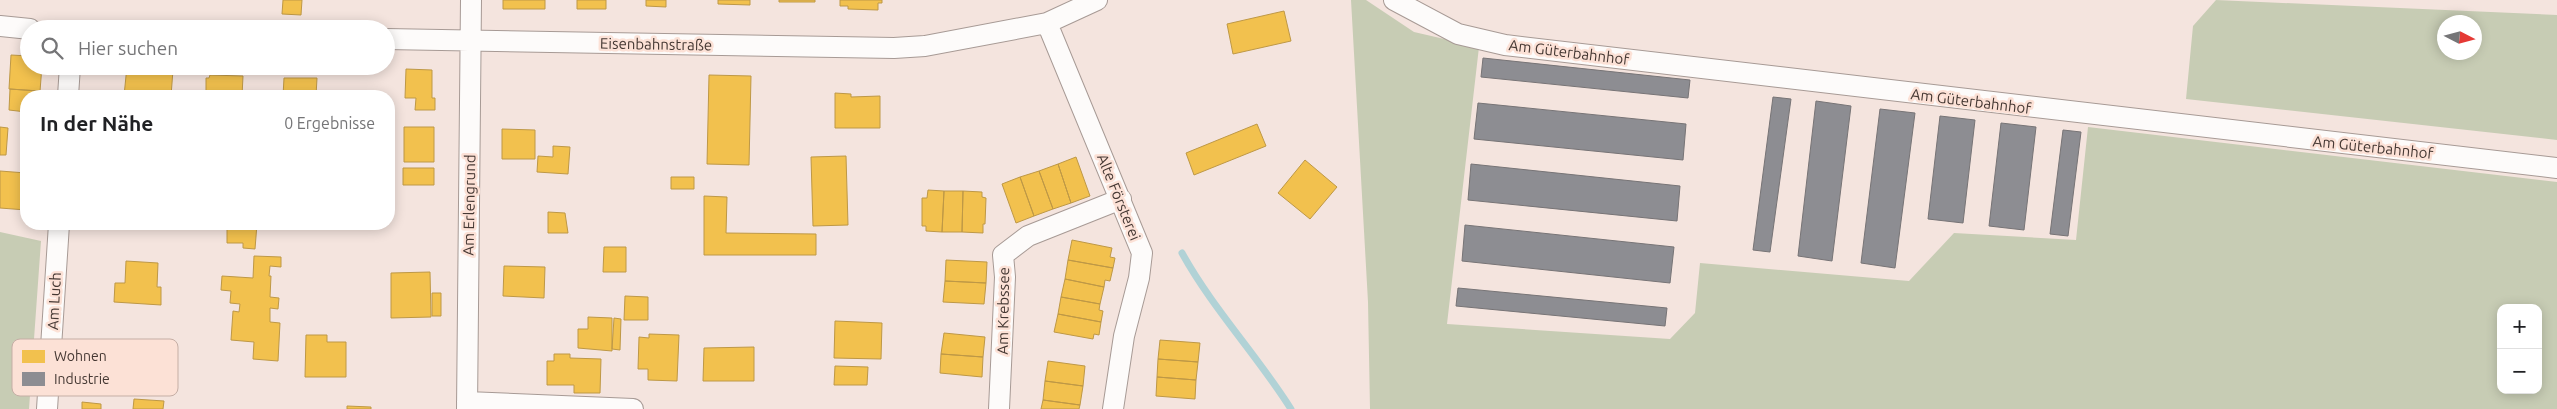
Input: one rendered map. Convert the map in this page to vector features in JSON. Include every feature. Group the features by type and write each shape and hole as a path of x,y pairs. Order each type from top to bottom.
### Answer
{"street":[{"name":"Am Erlengrund","path":"467,406 471,0"},
{"path":"1047,23 1096,0"},
{"name":"Am Güterbahnhof","path":"1394,0 1458,34 1505,45 2557,168"},
{"name":"Eisenbahnstraße","path":"395,39 894,48 925,46 1047,23"},
{"name":"Alte Försterei","path":"1047,23 1142,253 1139,278 1124,336 1113,409"},
{"path":"0,26 20,28"},
{"path":"68,90 69,75"},
{"name":"Am Krebssee","path":"1000,409 1006,277 1003,255 1028,236 1121,199"},
{"name":"Am Luch","path":"52,339 59,230"},
{"name":"Am Luch","path":"47,409 48,396"},
{"path":"467,406 633,409"}],"green space":[{"path":"1351,0 1366,0 1414,32 1479,47 1447,324 1670,339 1695,313 1700,263 1909,281 1954,233 2076,240 2088,127 2557,182 2557,409 1370,409 1368,302"},
{"path":"2216,0 2557,15 2557,140 2186,99 2193,26"},
{"path":"0,232 41,241 34,339 12,339 12,396 30,396 29,409 0,409"}],"building: Wohnen":[{"path":"283,0 302,0 301,15 282,14"},
{"path":"503,0 545,0 545,9 503,9"},
{"path":"577,0 606,0 606,9 577,9"},
{"path":"646,0 666,0 666,7 646,6"},
{"path":"718,0 750,0 750,5 718,4"},
{"path":"779,0 815,0 815,2 779,2"},
{"path":"840,0 882,0 882,3 878,3 878,10 848,9 848,6 840,6"},
{"path":"1284,11 1291,41 1233,54 1227,24"},
{"path":"11,55 20,56 20,75 41,75 40,90 9,89"},
{"path":"406,69 432,70 432,98 435,98 435,110 415,110 416,98 405,98"},
{"path":"126,75 173,75 171,90 125,90"},
{"path":"210,75 243,76 242,90 206,90 206,78 209,78"},
{"path":"709,75 751,76 749,165 707,164"},
{"path":"284,78 317,78 316,90 283,90"},
{"path":"10,89 24,90 20,90 20,111 9,110"},
{"path":"835,93 851,94 851,97 880,96 880,128 835,128"},
{"path":"1257,124 1266,146 1194,175 1186,153"},
{"path":"0,127 8,128 6,155 0,155"},
{"path":"404,127 434,127 434,162 404,162"},
{"path":"502,129 535,130 535,159 502,159"},
{"path":"553,146 570,147 568,174 537,172 538,156 553,157"},
{"path":"846,156 848,225 813,226 811,157"},
{"path":"1076,157 1090,196 1071,203 1058,164"},
{"path":"1305,160 1337,187 1310,219 1278,193"},
{"path":"1058,164 1071,203 1053,209 1039,171"},
{"path":"403,168 434,168 434,185 403,185"},
{"path":"0,171 20,173 20,210 0,208"},
{"path":"1039,171 1053,209 1034,216 1020,177"},
{"path":"671,177 694,177 694,189 671,189"},
{"path":"1020,177 1034,216 1016,223 1002,184"},
{"path":"928,190 944,191 942,232 926,231 926,226 922,226 922,198 927,198"},
{"path":"944,191 963,191 962,232 942,232"},
{"path":"963,191 982,192 982,197 986,198 983,233 962,232"},
{"path":"704,196 727,197 726,233 816,234 816,255 704,255"},
{"path":"548,212 565,213 568,233 548,233"},
{"path":"227,230 257,230 255,249 243,248 243,243 227,243"},
{"path":"1072,240 1112,248 1110,257 1115,258 1113,268 1068,260"},
{"path":"604,247 626,247 626,272 603,272"},
{"path":"254,256 281,257 281,267 270,266 269,276 271,276 270,297 279,298 278,309 270,308 270,322 280,323 278,361 253,359 254,342 231,340 233,311 239,312 240,304 230,303 231,291 221,290 222,276 253,278"},
{"path":"946,260 987,262 986,283 945,281"},
{"path":"1068,260 1113,268 1110,281 1105,280 1104,287 1065,279"},
{"path":"126,261 158,263 157,287 161,287 161,305 114,302 115,283 125,283"},
{"path":"504,266 545,267 544,298 503,296"},
{"path":"430,272 431,317 391,318 391,273"},
{"path":"1065,279 1104,287 1100,304 1061,297"},
{"path":"945,281 986,283 984,304 943,302"},
{"path":"432,293 441,293 441,316 432,316"},
{"path":"625,296 648,297 648,320 624,320"},
{"path":"1061,297 1100,304 1099,310 1103,311 1101,322 1058,314"},
{"path":"1058,314 1101,322 1099,335 1094,334 1093,339 1054,332"},
{"path":"588,317 612,318 612,351 578,348 578,329 588,329"},
{"path":"614,318 621,319 620,350 612,349"},
{"path":"835,321 882,323 881,359 834,358"},
{"path":"944,333 985,337 983,357 941,354"},
{"path":"649,334 679,335 677,381 648,380 648,369 638,369 639,337 649,338"},
{"path":"306,335 327,335 327,342 346,342 346,377 305,377"},
{"path":"1160,340 1200,343 1198,362 1158,359"},
{"path":"754,347 754,381 703,381 704,348"},
{"path":"554,354 570,354 570,358 601,359 600,393 574,393 574,385 547,385 547,361 554,361"},
{"path":"941,354 983,357 982,377 940,373"},
{"path":"1158,359 1198,362 1196,380 1157,377"},
{"path":"1048,361 1085,366 1083,386 1045,381"},
{"path":"835,366 868,367 867,385 834,385"},
{"path":"1157,377 1196,380 1195,399 1156,396"},
{"path":"1045,381 1083,386 1080,405 1043,400"},
{"path":"134,399 164,401 163,409 133,409"},
{"path":"1043,400 1080,405 1079,409 1041,409"},
{"path":"82,402 101,404 101,409 82,409"},
{"path":"347,406 371,407 371,409 347,409"}],"building: Industrie":[{"path":"1483,58 1690,80 1688,98 1481,77"},
{"path":"1773,97 1791,99 1770,252 1753,250"},
{"path":"1816,101 1851,106 1832,261 1798,256"},
{"path":"1478,103 1686,124 1683,160 1474,139"},
{"path":"1880,109 1915,113 1895,268 1861,263"},
{"path":"1940,116 1975,120 1963,223 1928,219"},
{"path":"2001,123 2036,127 2024,230 1989,226"},
{"path":"2063,130 2081,132 2068,236 2050,234"},
{"path":"1471,164 1680,186 1677,221 1468,200"},
{"path":"1465,225 1674,247 1670,283 1462,261"},
{"path":"1458,288 1667,308 1665,326 1456,306"}],"waterway":[{"path":"1182,253 1207,293 1291,409"}]}
